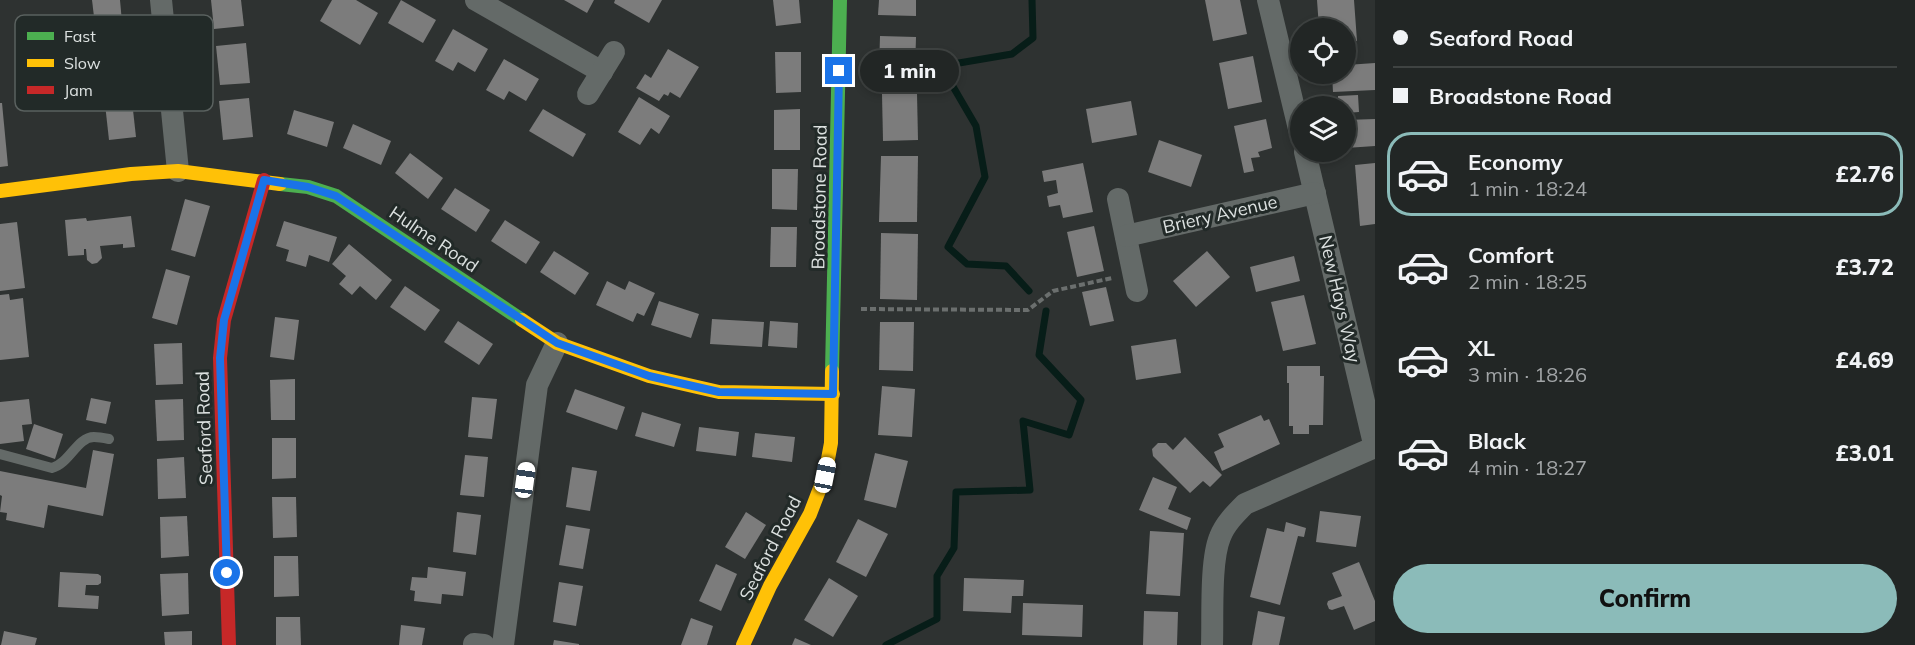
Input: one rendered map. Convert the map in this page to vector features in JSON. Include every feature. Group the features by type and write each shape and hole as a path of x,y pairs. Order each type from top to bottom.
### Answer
{"street":[{"path":"160,0 162,15"},
{"name":"Broadstone Road","path":"833,394 840,0"},
{"path":"1268,0 1291,96"},
{"path":"487,3 602,72"},
{"path":"588,93 614,52"},
{"path":"172,111 178,171"},
{"name":"New Hays Way","path":"1307,162 1375,447"},
{"name":"Hulme Road","path":"0,191 131,174 178,171 308,187 336,196 557,343 649,376 719,392 833,394"},
{"name":"Seaford Road","path":"229,645 220,358 224,320 264,180"},
{"name":"Briery Avenue","path":"1126,236 1315,193"},
{"path":"1118,199 1136,282"},
{"path":"503,645 537,385 557,343"},
{"name":"Seaford Road","path":"743,645 770,586 810,514 825,475 831,443 833,394"},
{"path":"1212,645 1215,560 1219,538 1230,519 1245,504 1375,447"},
{"path":"474,644 484,645"}],"lane":[{"path":"0,454 52,468 66,461 87,438 109,439"}],"path":[{"path":"835,309 1028,310 1053,291 1136,282"}],"building":[{"path":"92,0 120,0 121,15 94,15"},
{"path":"211,0 241,0 244,26 214,29"},
{"path":"332,0 356,0 378,13 360,45 320,21"},
{"path":"401,0 436,20 423,43 388,23"},
{"path":"564,0 594,0 587,13"},
{"path":"615,0 662,0 649,23 614,3"},
{"path":"773,0 799,0 801,23 776,26"},
{"path":"879,0 916,0 916,16 878,15"},
{"path":"1205,0 1240,0 1247,34 1213,41"},
{"path":"1317,0 1354,0 1355,18 1318,18"},
{"path":"453,29 488,49 475,72 458,62 453,71 435,61"},
{"path":"880,36 916,37 915,71 879,70"},
{"path":"246,43 250,83 220,85 216,46"},
{"path":"668,49 699,67 680,98 670,92 668,96 664,94 659,101 636,88 645,74 651,78"},
{"path":"775,52 801,52 801,92 776,93"},
{"path":"1253,56 1262,102 1228,109 1219,63"},
{"path":"504,59 539,79 526,101 509,91 504,100 486,90"},
{"path":"1375,63 1375,90 1333,92 1333,84 1356,84 1356,64"},
{"path":"917,93 918,140 883,141 882,94"},
{"path":"1358,95 1359,112 1356,112 1356,96 1338,96"},
{"path":"639,97 670,116 659,134 651,128 640,145 618,132"},
{"path":"249,98 253,137 223,140 219,101"},
{"path":"1131,101 1137,135 1092,143 1086,109"},
{"path":"0,103 2,103 8,166 0,167"},
{"path":"543,109 586,134 573,157 529,131"},
{"path":"800,109 800,150 774,150 774,110"},
{"path":"294,110 334,122 327,147 287,134"},
{"path":"106,111 133,111 136,137 109,140"},
{"path":"1266,119 1272,148 1258,152 1260,157 1251,158 1254,171 1244,173 1234,126"},
{"path":"1375,119 1375,146 1356,147 1356,120"},
{"path":"353,124 391,141 381,165 343,148"},
{"path":"1159,140 1202,155 1191,187 1148,172"},
{"path":"410,153 443,178 428,199 395,173"},
{"path":"881,156 918,156 917,222 879,222"},
{"path":"1083,163 1093,212 1063,218 1060,205 1049,207 1047,196 1058,193 1056,180 1044,182 1042,171"},
{"path":"1375,163 1375,224 1360,226 1355,165"},
{"path":"772,169 798,169 797,210 772,209"},
{"path":"455,188 490,210 476,232 441,209"},
{"path":"185,199 210,206 195,257 171,250"},
{"path":"131,216 135,247 123,248 123,244 100,246 102,258 92,264 87,260 86,249 84,249 84,255 68,256 65,220 86,218 87,221"},
{"path":"505,220 540,242 526,264 491,241"},
{"path":"284,221 337,237 329,262 309,255 306,267 286,261 289,250 276,246"},
{"path":"17,222 25,288 0,291 0,224"},
{"path":"1094,226 1104,271 1077,277 1067,232"},
{"path":"771,227 797,227 796,267 770,267"},
{"path":"881,233 918,234 917,300 880,299"},
{"path":"349,244 392,280 376,300 360,286 352,295 339,284 346,276 332,264"},
{"path":"554,251 589,273 575,295 540,272"},
{"path":"1207,251 1230,277 1196,307 1173,281"},
{"path":"1294,256 1300,281 1256,292 1250,267"},
{"path":"166,269 190,276 177,325 152,318"},
{"path":"607,281 625,290 629,281 655,293 644,316 637,313 633,322 596,305"},
{"path":"405,286 440,310 425,331 390,307"},
{"path":"1106,287 1114,321 1090,326 1082,292"},
{"path":"9,294 10,300 23,298 29,357 0,360 0,295"},
{"path":"1304,295 1316,344 1283,351 1271,302"},
{"path":"659,301 699,314 691,338 651,325"},
{"path":"275,317 299,320 294,360 270,357"},
{"path":"712,319 764,322 762,347 710,344"},
{"path":"458,321 493,344 479,365 444,342"},
{"path":"770,321 798,323 797,348 768,346"},
{"path":"880,322 914,322 913,371 879,370"},
{"path":"1176,339 1181,373 1136,380 1131,346"},
{"path":"182,343 183,384 156,385 154,344"},
{"path":"1287,366 1320,366 1320,376 1324,376 1323,425 1309,425 1309,434 1293,434 1293,426 1289,426"},
{"path":"295,379 295,420 271,420 270,380"},
{"path":"882,386 915,389 912,437 878,435"},
{"path":"575,389 625,407 617,430 566,412"},
{"path":"472,397 497,399 492,439 468,437"},
{"path":"91,398 111,402 106,424 86,420"},
{"path":"29,399 32,424 22,425 24,441 0,444 0,402"},
{"path":"183,399 184,440 157,441 155,400"},
{"path":"642,412 681,424 674,447 635,436"},
{"path":"1261,415 1264,421 1269,419 1280,444 1222,471 1214,452 1224,447 1218,434"},
{"path":"34,424 63,434 55,459 26,449"},
{"path":"699,427 739,432 736,456 696,451"},
{"path":"755,433 795,437 792,462 752,457"},
{"path":"1185,437 1222,475 1210,487 1203,481 1190,493 1153,456 1152,449 1158,443 1166,443 1173,450"},
{"path":"272,438 296,438 296,478 272,479"},
{"path":"93,450 114,454 103,516 48,505 44,528 6,520 7,513 0,512 2,496 0,495 0,471 86,488"},
{"path":"875,453 908,461 896,508 864,500"},
{"path":"465,455 488,457 484,497 460,495"},
{"path":"184,457 186,498 158,499 157,459"},
{"path":"572,467 597,471 590,511 566,507"},
{"path":"1153,477 1177,487 1168,509 1191,518 1187,530 1139,510"},
{"path":"272,497 296,497 297,537 273,538"},
{"path":"1320,511 1361,516 1356,547 1316,542"},
{"path":"457,512 481,515 476,555 453,552"},
{"path":"746,512 766,525 745,559 725,547"},
{"path":"187,516 189,556 161,558 160,517"},
{"path":"858,519 888,534 866,577 836,562"},
{"path":"1286,522 1306,528 1304,537 1298,536 1280,605 1250,597 1267,528 1284,532"},
{"path":"566,525 590,529 583,569 559,565"},
{"path":"1150,531 1184,533 1180,596 1146,594"},
{"path":"274,556 298,556 299,596 274,597"},
{"path":"1359,562 1375,601 1375,621 1354,630 1344,606 1332,610 1327,604 1328,601 1342,596 1332,573"},
{"path":"716,564 737,574 721,611 699,601"},
{"path":"428,567 466,572 463,596 442,594 441,604 414,601 415,591 410,590 412,577 427,578"},
{"path":"60,572 101,576 101,583 98,585 86,585 85,595 99,596 98,609 58,607"},
{"path":"188,573 189,614 162,616 160,574"},
{"path":"829,578 858,596 833,637 804,620"},
{"path":"964,578 1024,580 1023,596 1012,596 1011,613 963,611"},
{"path":"559,582 583,586 576,626 553,622"},
{"path":"1023,603 1083,605 1082,637 1022,635"},
{"path":"1144,611 1178,612 1177,645 1143,645"},
{"path":"1258,611 1285,617 1279,645 1252,645"},
{"path":"276,617 300,617 301,645 276,645"},
{"path":"691,618 713,626 707,645 681,645"},
{"path":"401,625 425,628 422,645 399,645"},
{"path":"4,631 37,638 35,645 1,645"},
{"path":"192,631 192,645 165,645 164,632"},
{"path":"795,638 811,645 792,645"},
{"path":"554,640 579,644 579,645 553,645"}],"waterway":[{"path":"1029,291 1006,266 967,264 948,247 985,177 976,126 948,78 953,64 1012,54 1033,38 1032,0"},
{"path":"886,645 937,619 937,576 954,548 956,492 1030,490 1023,421 1069,435 1081,400 1039,355 1046,311"}],"traffic: fast":[{"path":"832,371 840,0"},
{"path":"280,184 308,187 336,196 522,320"}],"traffic: slow":[{"path":"0,191 131,174 178,171 280,184"},
{"path":"522,320 557,343 649,376 719,392 833,394"},
{"path":"743,645 770,586 810,514 825,475 831,443 832,371"}],"traffic: jam":[{"path":"229,645 220,358 224,320 264,180"}],"route":[{"path":"227,573 220,358 224,320 264,180 308,187 336,196 557,343 649,376 719,392 833,394 839,71"}]}
